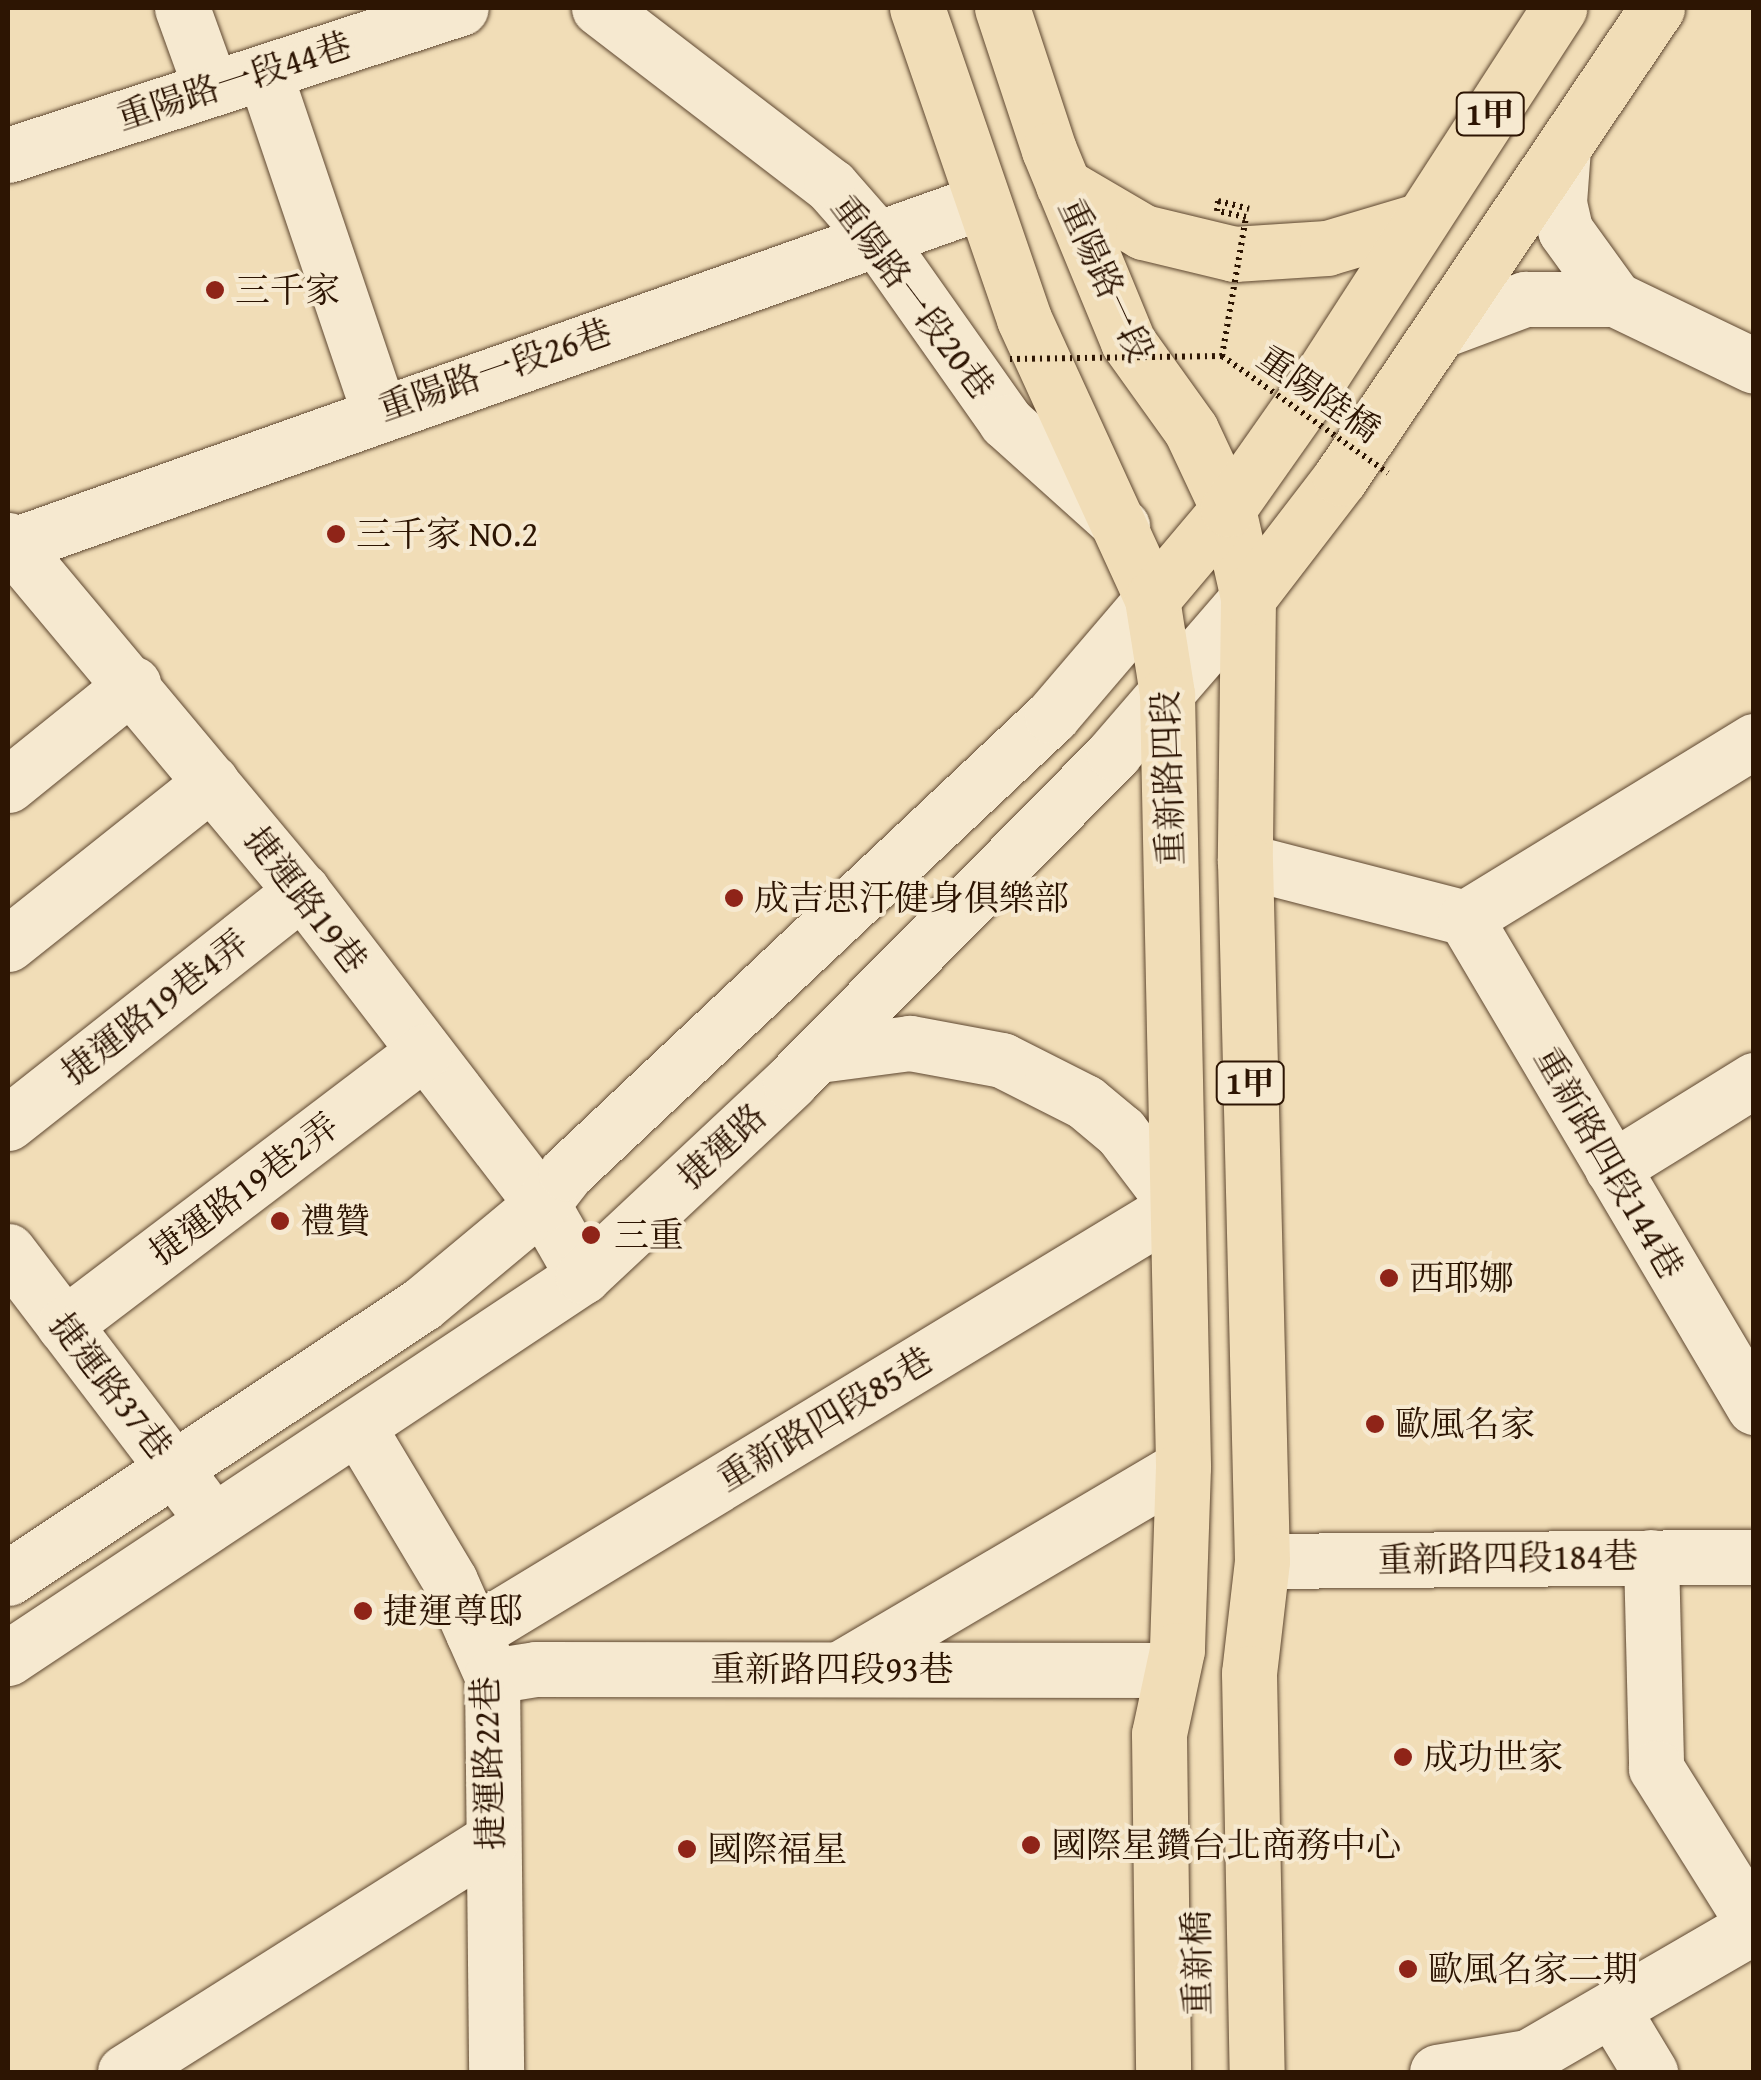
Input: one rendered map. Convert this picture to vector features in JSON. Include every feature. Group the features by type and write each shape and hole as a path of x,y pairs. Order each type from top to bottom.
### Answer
{"main road":[{"path":"917,8 981,202 1049,379 1122,526 1152,599"},
{"name":"重陽路一段","path":"1002,8 1063,186 1128,342 1191,430 1228,509 1248,598"},
{"name":"1甲","path":"1152,599 1228,509 1559,8"},
{"name":"1甲","path":"1364,476 1442,330 1658,8"},
{"path":"1063,186 1143,232 1234,254 1327,248 1421,220"},
{"path":"1248,598 1364,476"},
{"name":"1甲","path":"1248,598 1245,860 1262,1565"},
{"name":"重新路四段","path":"1152,599 1168,694 1182,1467 1180,1664"},
{"path":"1262,1565 1286,1664 1286,2072"},
{"name":"重新橋","path":"1256,2072 1249,1674 1262,1565"},
{"path":"1163,2072 1158,1734 1180,1664"},
{"name":"重新橋","path":"1180,1664 1199,2072"}],"street":[{"path":"182,8 211,88"},
{"name":"重陽路一段44巷","path":"8,155 462,8"},
{"name":"重陽路一段20巷","path":"599,8 831,186 875,236 1006,422 1122,526"},
{"path":"264,72 380,411"},
{"path":"1563,148 1559,203 1565,230 1614,298"},
{"name":"重陽路一段26巷","path":"9,543 380,411 607,349 875,236 981,202"},
{"path":"1442,330 1525,299 1614,298 1754,366"},
{"name":"捷運路19巷","path":"9,543 133,684 302,890 542,1204 583,1276"},
{"name":"捷運路","path":"8,1658 583,1276 818,1055 1168,694 1248,598"},
{"path":"8,1578 177,1472 422,1304 542,1204 566,1173 1052,716 1152,599"},
{"path":"8,785 133,684"},
{"path":"1245,860 1466,918 1754,741"},
{"path":"8,944 212,782"},
{"name":"捷運路19巷4弄","path":"8,1123 302,890"},
{"name":"重新路四段144巷","path":"1466,918 1612,1168 1746,1377"},
{"path":"818,1055 910,1043 1016,1066 1085,1102 1121,1132 1177,1206"},
{"name":"捷運路19巷2弄","path":"64,1326 424,1052"},
{"path":"1612,1168 1754,1080"},
{"name":"重新路四段85巷","path":"482,1654 1177,1206"},
{"name":"捷運路37巷","path":"8,1251 215,1522"},
{"name":"捷運路22巷","path":"358,1426 482,1654 492,1841 496,2072"},
{"path":"840,1668 1182,1467"},
{"name":"重新路四段184巷","path":"1262,1565 1754,1556"},
{"path":"1437,2072 1528,2057 1754,1925 1656,1768 1651,1557"},
{"name":"重新路四段93巷","path":"482,1654 536,1669 1180,1664"},
{"path":"125,2072 492,1841"},
{"path":"1612,2009 1650,2072"}],"path":[{"name":"重陽陸橋","path":"1222,356 1246,218 1217,211 1218,201 1249,208"},
{"name":"重陽陸橋","path":"1010,359 1222,356 1364,476"}],"place":[{"name":"三千家","path":"215,290"},
{"name":"三千家 NO.2","path":"336,534"},
{"name":"成吉思汗健身俱樂部","path":"734,898"},
{"name":"禮贊","path":"280,1221"},
{"name":"三重","path":"591,1235"},
{"name":"西耶娜","path":"1389,1278"},
{"name":"歐風名家","path":"1375,1424"},
{"name":"捷運尊邸","path":"363,1611"},
{"name":"成功世家","path":"1403,1757"},
{"name":"國際星鑽台北商務中心","path":"1031,1845"},
{"name":"國際福星","path":"687,1849"},
{"name":"歐風名家二期","path":"1408,1969"}]}
